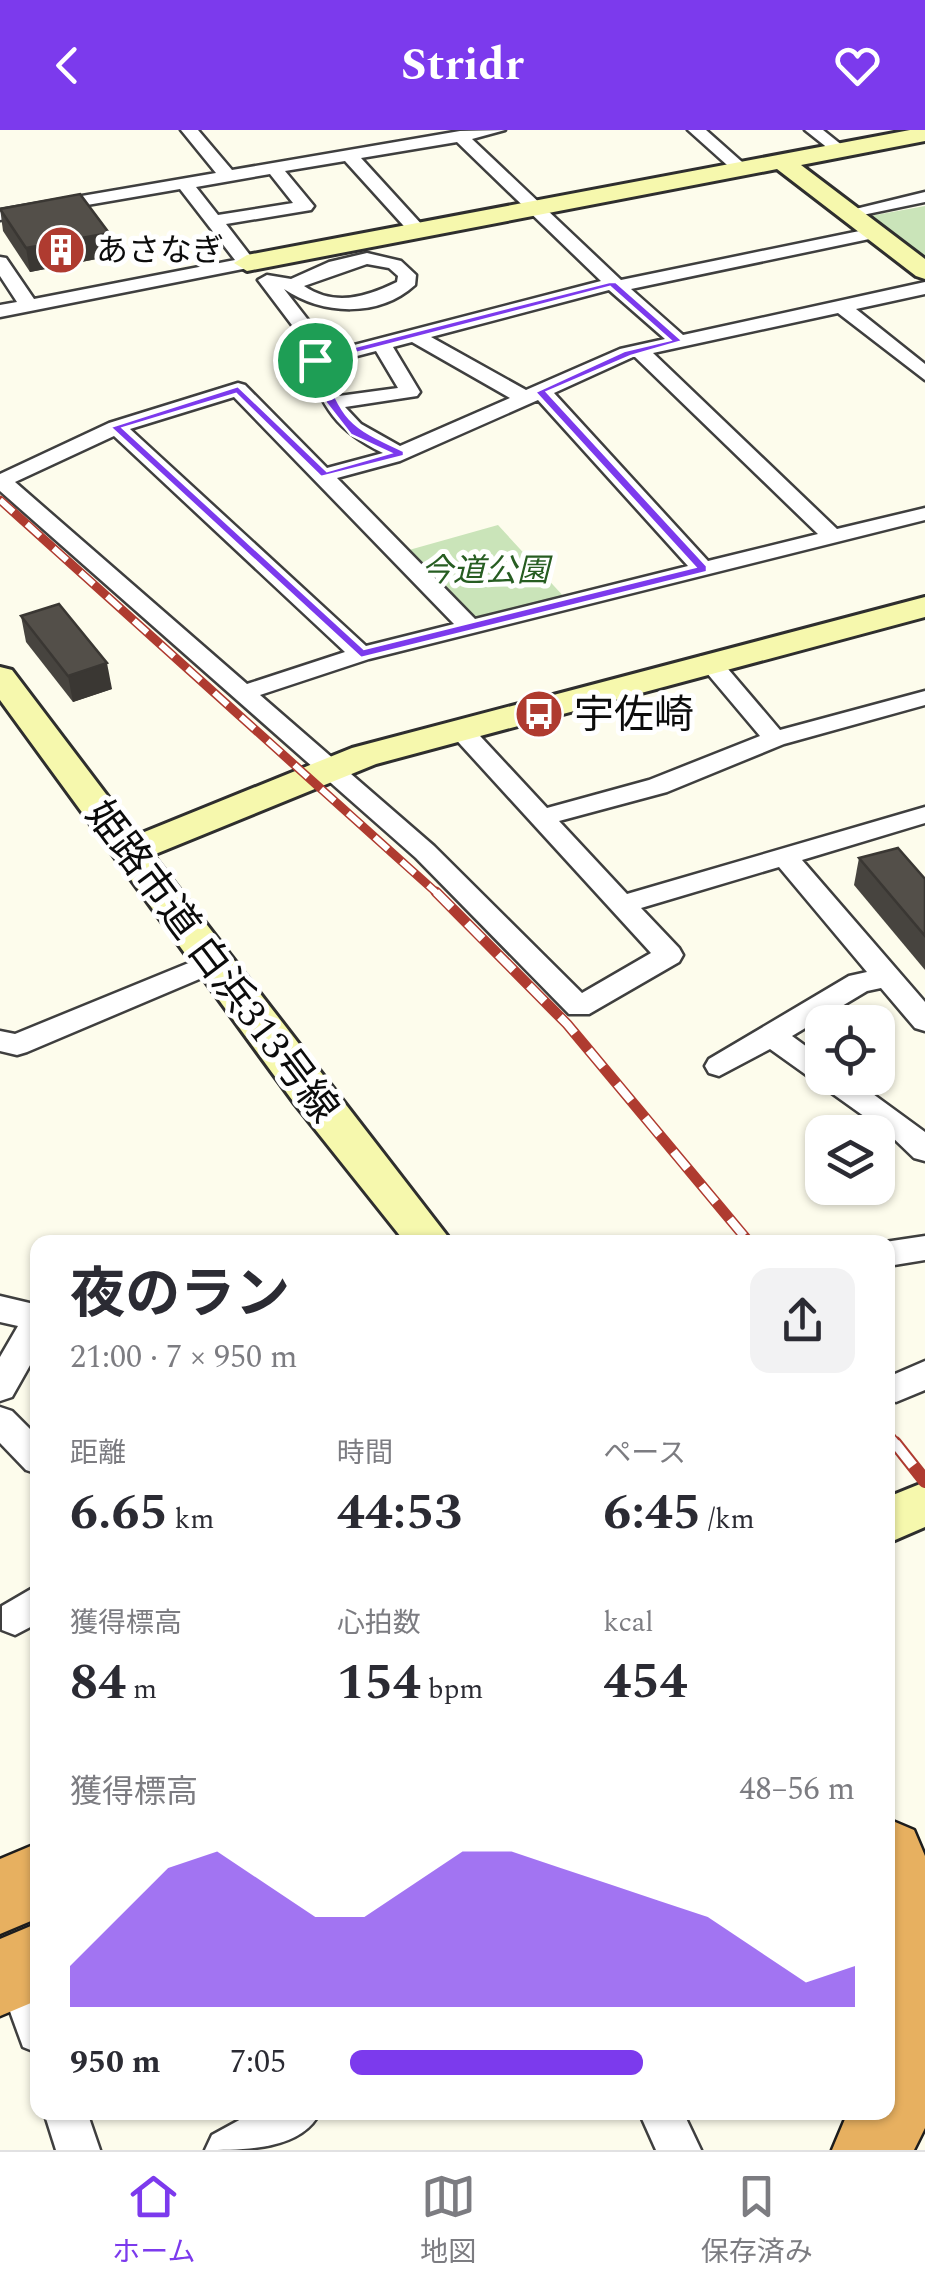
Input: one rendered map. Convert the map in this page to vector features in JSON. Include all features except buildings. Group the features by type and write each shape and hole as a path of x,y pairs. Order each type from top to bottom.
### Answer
{"highway":[{"path":"895,1873 925,1951 923,2048 895,2104"},
{"path":"0,1897 30,1883"},
{"path":"872,2150 887,2120"}],"street":[{"path":"189,130 228,176"},
{"path":"0,215 274,168 342,151 491,130"},
{"path":"696,130 742,169"},
{"path":"813,130 840,150"},
{"path":"0,312 338,253 418,231 925,134"},
{"path":"460,136 614,285 678,341"},
{"path":"342,151 418,231"},
{"path":"781,161 925,271"},
{"path":"214,221 305,206 274,168"},
{"path":"184,183 306,328 322,328 302,354"},
{"path":"848,213 925,197"},
{"path":"302,354 382,344 614,285 874,233"},
{"path":"292,284 322,272 338,253"},
{"path":"256,268 292,284 319,303 335,306 382,296 406,285 407,275 400,266 338,253"},
{"path":"0,262 29,306"},
{"path":"322,272 382,296"},
{"path":"325,475 400,454 639,350 925,288"},
{"path":"841,306 925,374"},
{"path":"414,335 533,395 703,569"},
{"path":"332,403 410,392 382,344"},
{"path":"639,350 833,537"},
{"path":"302,354 355,433 400,454"},
{"path":"459,728 668,956 580,1007 425,852 1,482 116,427 238,390 470,627"},
{"path":"116,427 361,654"},
{"path":"246,692 361,654 925,514"},
{"path":"130,851 330,768 459,728 925,607"},
{"path":"709,662 775,739"},
{"name":"姫路市道 白浜313号線","path":"0,677 310,1093 424,1235"},
{"path":"542,817 658,786 775,739 925,698"},
{"path":"623,904 925,814"},
{"path":"786,858 925,1021"},
{"path":"0,1040 16,1044 213,962"},
{"path":"720,1066 859,983 888,977"},
{"path":"771,1036 805,1060"},
{"path":"855,1095 900,1126 925,1150"},
{"path":"895,1253 925,1248"},
{"path":"0,1308 30,1317"},
{"path":"0,1387 30,1334"},
{"path":"0,1422 30,1452"},
{"path":"895,1518 925,1503"},
{"path":"68,2120 78,2150"},
{"path":"228,2150 285,2120"},
{"path":"664,2120 679,2150"}],"green space":[{"path":"925,206 925,258 870,216"},
{"name":"今道公園","path":"498,525 566,599 479,621 409,550"}],"railway":[{"path":"0,500 439,895"},
{"path":"439,895 567,1024 743,1235"},
{"path":"895,1443 925,1481"}],"place":[{"name":"あさなぎ","path":"61,250"},
{"name":"宇佐崎","path":"539,714"}],"route":[{"path":"612,284 678,341 627,353 540,392 703,569 361,654 116,427 238,390 325,475 400,454 355,433 332,403 315,360 612,284"}]}
